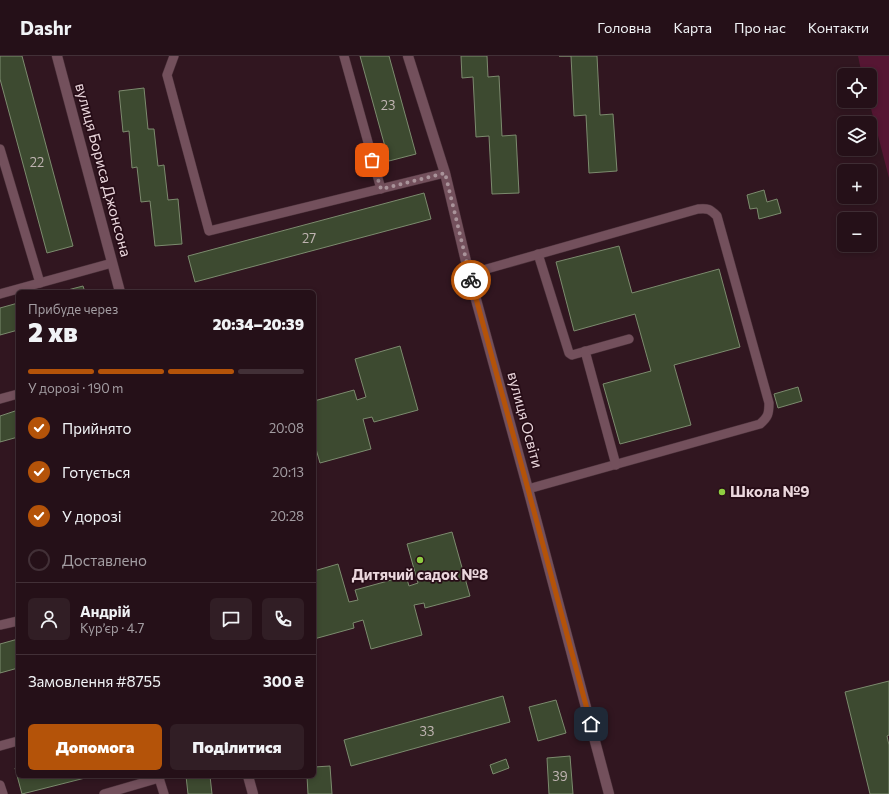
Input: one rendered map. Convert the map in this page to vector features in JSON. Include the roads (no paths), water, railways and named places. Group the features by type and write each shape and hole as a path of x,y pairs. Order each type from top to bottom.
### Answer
{"street":[{"name":"вулиця Бориса Джонсона","path":"57,56 119,290"},
{"name":"вулиця Освіти","path":"408,56 445,173 469,274 609,794"},
{"path":"249,778 253,794"}],"lane":[{"path":"174,56 167,75 209,231 445,173"},
{"path":"344,56 381,189"},
{"path":"0,148 40,283"},
{"path":"469,274 698,209 706,208 712,210 717,216 769,403 769,411 766,418 760,424 528,489"},
{"path":"538,254 569,353 572,355 629,339"},
{"path":"0,294 112,263"},
{"path":"585,351 616,465"},
{"path":"0,399 16,395"},
{"path":"0,625 16,621"},
{"path":"0,746 16,742"},
{"path":"104,794 157,778"},
{"path":"160,778 164,794"},
{"path":"0,785 3,794"}],"place":[{"name":"Школа №9","path":"722,492"},
{"name":"Дитячий садок №8","path":"420,560"}]}
